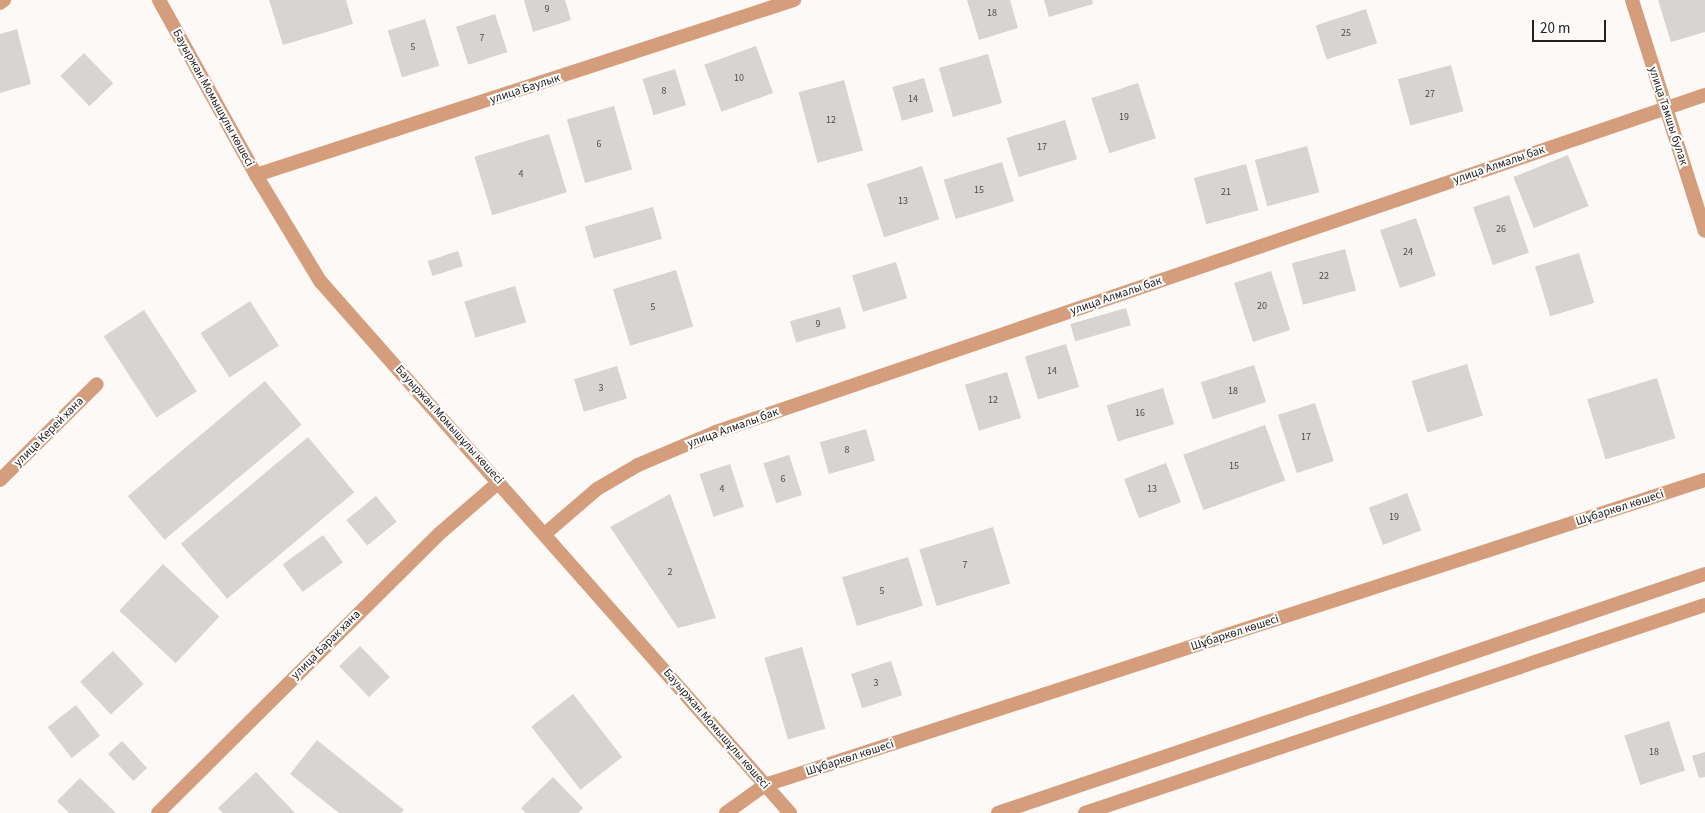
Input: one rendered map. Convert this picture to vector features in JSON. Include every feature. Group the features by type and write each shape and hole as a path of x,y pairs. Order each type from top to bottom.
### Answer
{"street":[{"path":"0,3 4,0"},
{"name":"Бауыржан Момышұлы көшесі","path":"159,0 256,175 320,281 546,534 788,811"},
{"name":"улица Баулык","path":"256,175 794,0"},
{"name":"улица Тамшы булак","path":"1632,0 1705,231"},
{"name":"улица Алмалы бак","path":"546,534 597,488 638,465 716,432 1705,95"},
{"name":"улица Керей хана","path":"0,480 97,384"},
{"name":"Шұбаркөл көшесі","path":"726,813 765,785 1705,480"},
{"name":"улица Барак хана","path":"158,813 439,534 499,482"},
{"path":"998,813 1705,574"},
{"path":"1085,813 1705,605"},
{"path":"788,811 804,813"}],"building":[{"path":"269,0 346,0 353,24 283,45"},
{"path":"524,0 565,0 571,20 533,32"},
{"path":"967,0 1010,0 1018,28 979,40"},
{"path":"1044,0 1092,0 1093,4 1049,17"},
{"path":"1658,0 1705,0 1705,32 1671,42"},
{"path":"1366,9 1377,43 1327,60 1316,25"},
{"path":"495,14 507,52 468,65 456,27"},
{"path":"425,19 439,66 402,77 388,30"},
{"path":"17,29 31,84 0,93 0,34"},
{"path":"756,46 773,93 721,112 704,65"},
{"path":"84,53 113,83 89,106 60,76"},
{"path":"988,54 1002,103 953,117 939,68"},
{"path":"1451,65 1463,111 1410,126 1398,79"},
{"path":"675,69 686,105 654,115 642,79"},
{"path":"924,78 934,112 902,121 892,87"},
{"path":"844,80 863,151 817,163 799,92"},
{"path":"1138,83 1156,138 1109,153 1091,98"},
{"path":"614,106 632,169 585,183 567,120"},
{"path":"1065,120 1077,159 1019,177 1007,138"},
{"path":"549,134 567,192 492,215 474,157"},
{"path":"1307,146 1319,192 1267,206 1255,160"},
{"path":"1568,155 1589,206 1534,228 1513,177"},
{"path":"1002,162 1014,201 956,219 944,180"},
{"path":"1246,164 1258,210 1206,224 1194,178"},
{"path":"922,166 939,219 884,237 867,184"},
{"path":"1509,195 1529,253 1493,265 1473,207"},
{"path":"653,207 662,239 594,258 585,227"},
{"path":"1416,218 1436,276 1400,288 1380,230"},
{"path":"1345,249 1356,291 1303,305 1292,263"},
{"path":"458,251 463,266 433,276 428,261"},
{"path":"1579,253 1594,303 1550,316 1535,266"},
{"path":"896,262 907,298 863,312 852,275"},
{"path":"676,270 693,326 630,346 613,289"},
{"path":"1271,271 1290,330 1253,342 1234,283"},
{"path":"515,286 526,322 475,338 464,301"},
{"path":"250,301 279,345 229,378 201,333"},
{"path":"840,307 846,328 796,342 790,321"},
{"path":"1126,308 1131,325 1075,341 1070,324"},
{"path":"144,310 197,391 157,417 104,336"},
{"path":"1066,344 1079,387 1038,400 1025,357"},
{"path":"1467,364 1483,416 1427,433 1412,381"},
{"path":"1254,365 1266,402 1213,419 1201,382"},
{"path":"617,366 627,399 584,412 574,379"},
{"path":"1007,372 1021,418 979,431 965,385"},
{"path":"1657,378 1675,438 1606,460 1587,399"},
{"path":"265,381 302,425 165,540 128,496"},
{"path":"1163,388 1174,424 1118,442 1107,405"},
{"path":"1315,403 1334,461 1297,473 1278,415"},
{"path":"1265,425 1285,480 1203,510 1183,455"},
{"path":"866,429 875,461 829,474 820,442"},
{"path":"308,437 354,492 227,599 181,544"},
{"path":"789,455 802,495 776,503 763,463"},
{"path":"1166,463 1181,502 1139,518 1124,479"},
{"path":"730,464 744,507 713,517 700,474"},
{"path":"1407,493 1421,530 1383,545 1369,508"},
{"path":"670,494 716,618 678,628 610,527"},
{"path":"376,496 397,522 367,546 346,520"},
{"path":"993,527 1010,583 937,606 919,550"},
{"path":"323,535 343,563 303,592 283,564"},
{"path":"908,557 923,606 857,626 842,577"},
{"path":"163,564 219,617 176,663 119,611"},
{"path":"360,646 390,677 369,697 339,666"},
{"path":"802,647 825,729 788,739 765,658"},
{"path":"113,651 144,684 111,715 80,682"},
{"path":"891,661 902,695 862,708 851,674"},
{"path":"573,694 622,757 580,790 531,727"},
{"path":"76,705 100,736 72,758 48,727"},
{"path":"1669,721 1685,770 1640,785 1624,736"},
{"path":"317,740 404,810 401,813 339,813 290,774"},
{"path":"122,741 147,768 133,781 108,754"},
{"path":"1705,752 1705,777 1699,778 1692,756"},
{"path":"256,772 295,813 223,813 218,808"},
{"path":"553,777 583,808 578,813 526,813 521,808"},
{"path":"80,778 116,813 69,813 57,801"}]}
